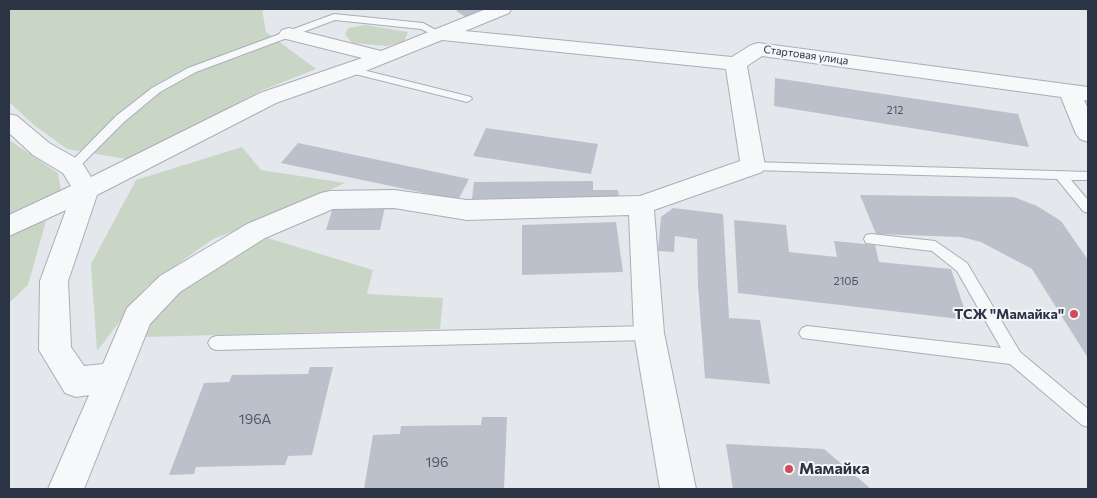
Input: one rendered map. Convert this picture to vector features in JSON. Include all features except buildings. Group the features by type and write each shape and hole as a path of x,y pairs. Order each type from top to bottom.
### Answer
{"street":[{"path":"9,226 79,178 268,98 351,70 502,9"},
{"path":"289,34 382,57"},
{"path":"66,489 138,317 170,284 256,231 330,200 394,199 466,210 641,205 753,166 736,64 438,34"},
{"name":"Стартовая улица","path":"736,64 758,49 1078,92"},
{"path":"1078,92 1088,134"},
{"path":"9,122 79,178"},
{"path":"79,178 54,281 55,350 76,382 113,378"},
{"path":"641,205 649,333 678,489"}],"lane":[{"path":"79,178 120,119 156,90 192,70 334,17 423,26 438,34"},
{"path":"351,70 467,99"},
{"path":"753,166 1088,176"},
{"path":"1061,176 1088,208"},
{"path":"871,239 935,246 962,266 1014,357 1088,419"},
{"path":"216,343 649,333"},
{"path":"807,333 1014,357"}],"green space":[{"path":"9,9 262,9 266,32 316,69 258,92 133,160 67,149 34,125 9,102"},
{"path":"365,25 408,32 404,42 387,46 352,43 345,34 348,28"},
{"path":"9,140 58,173 62,196 9,219"},
{"path":"242,147 261,170 345,183 264,220 213,239 147,286 97,351 91,264 136,180"},
{"path":"47,217 28,285 9,303 9,235"},
{"path":"261,236 373,270 367,294 443,298 440,329 144,337 149,317 178,290"}],"place":[{"name":"ТСЖ \"Мамайка\"","path":"1074,314"},
{"name":"Мамайка","path":"789,469"}]}
